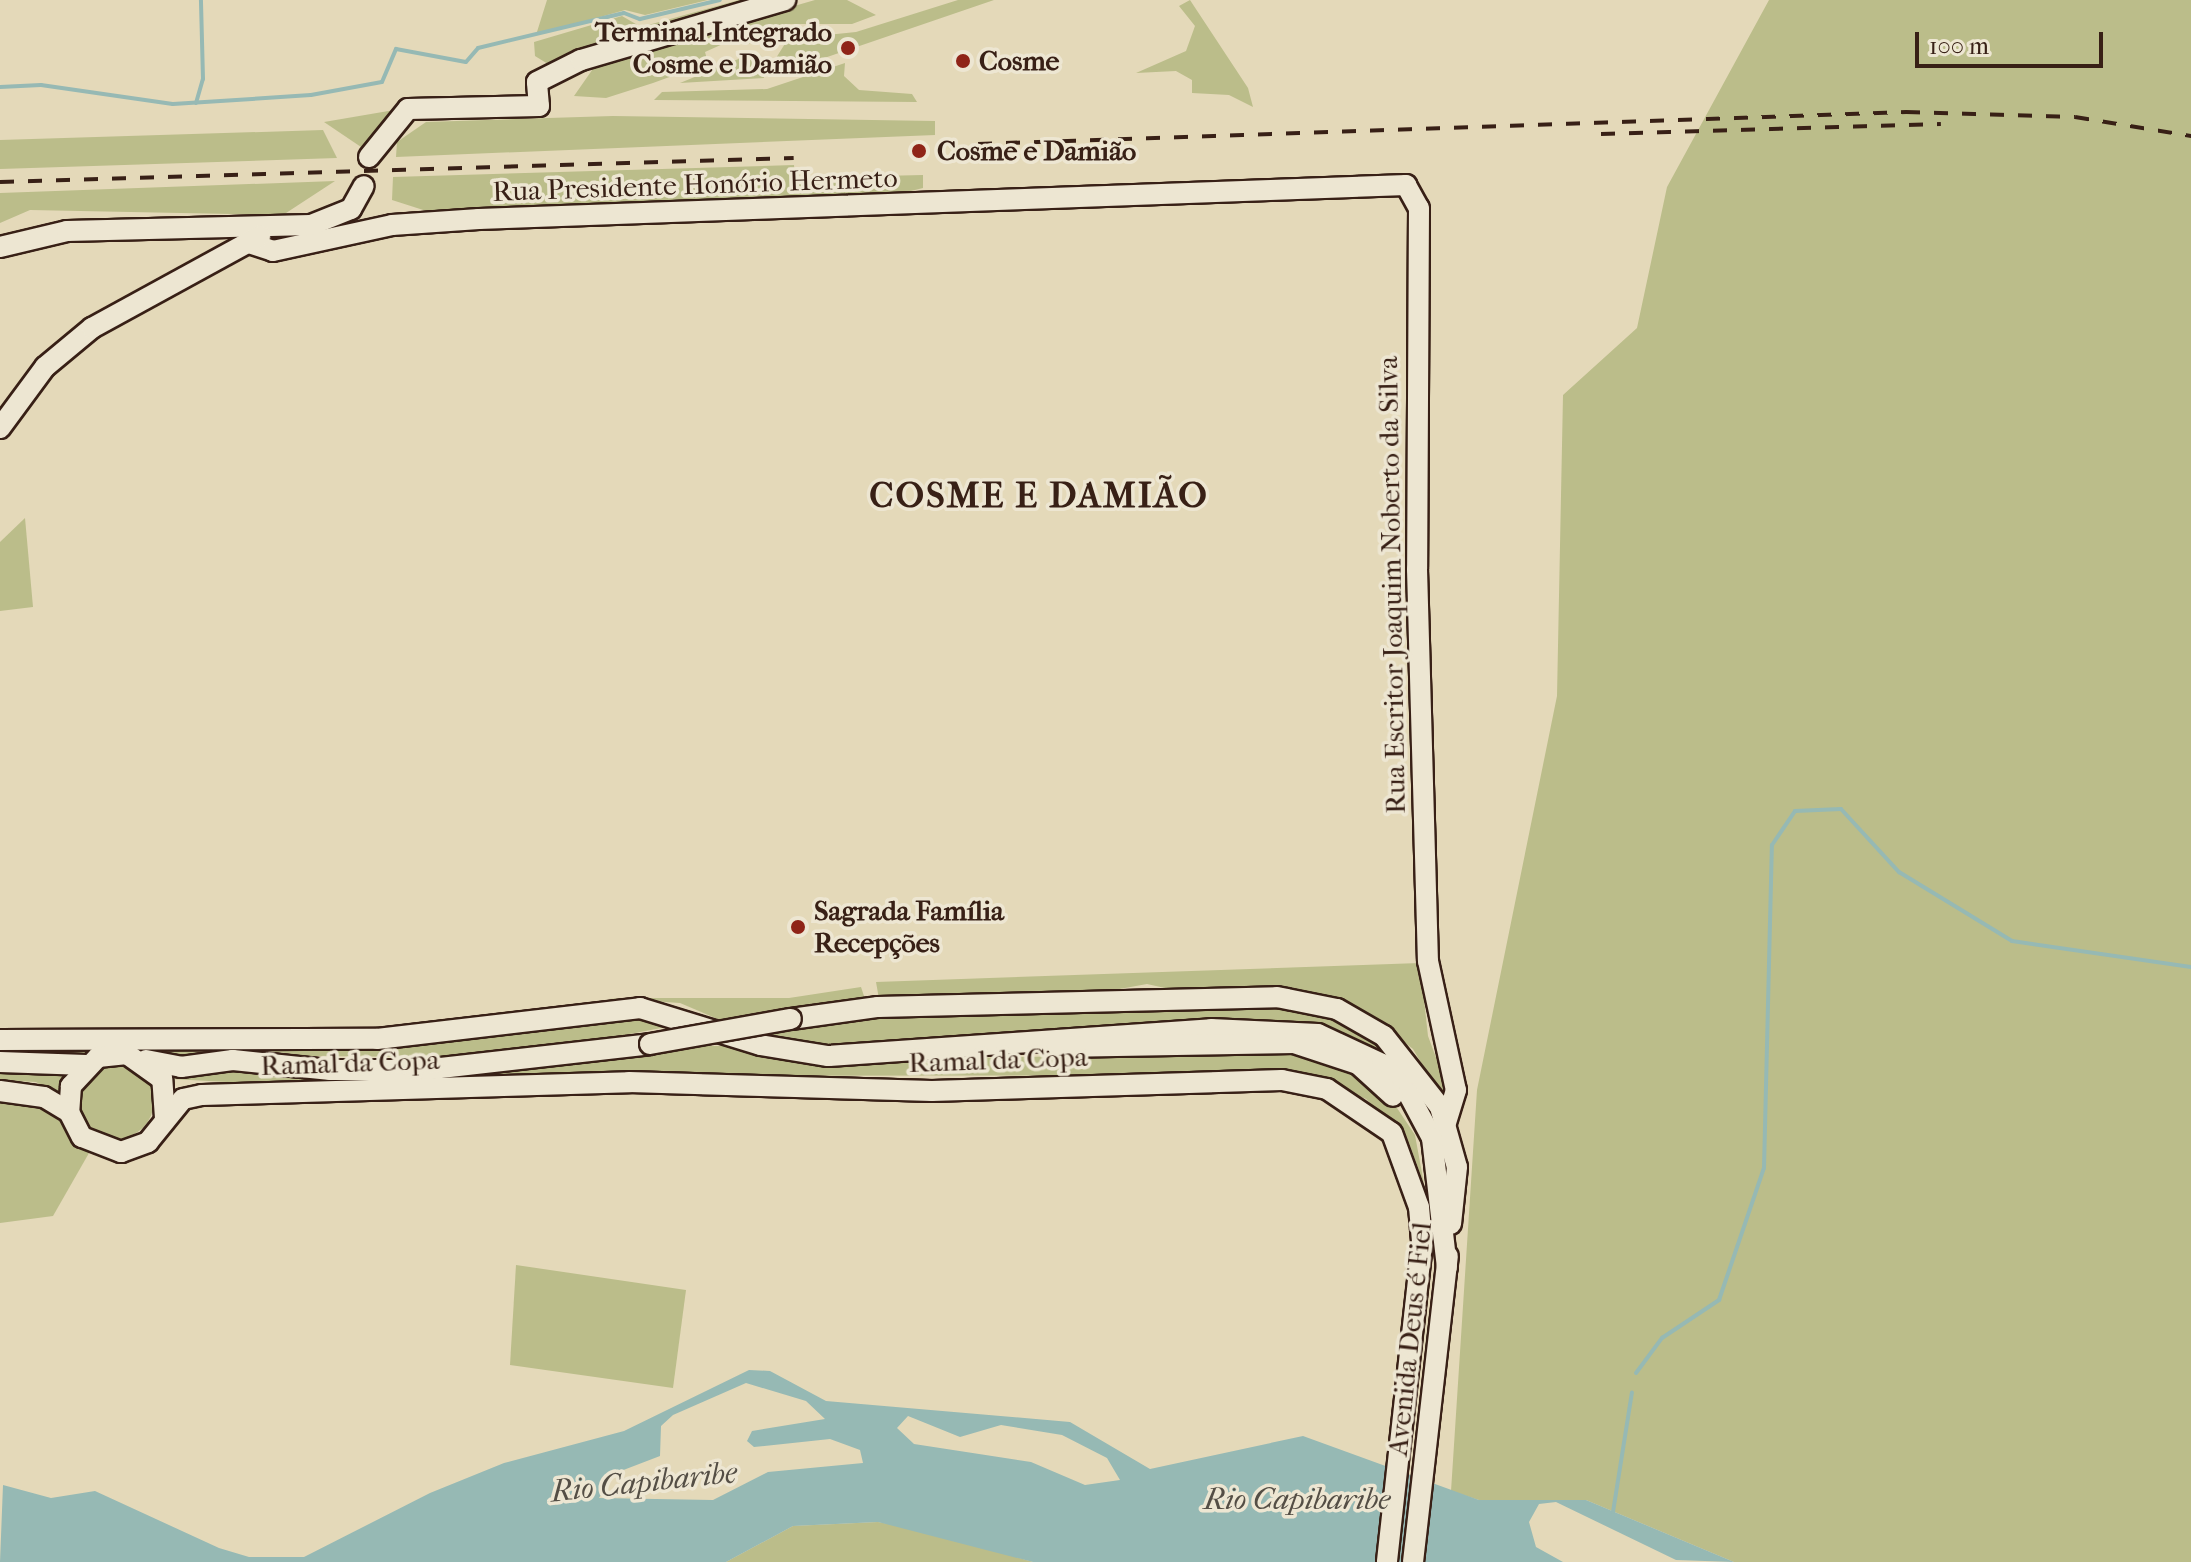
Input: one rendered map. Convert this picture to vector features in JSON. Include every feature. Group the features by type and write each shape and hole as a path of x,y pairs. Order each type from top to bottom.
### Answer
{"street":[{"path":"369,157 387,128 417,106 539,106 537,82 581,60 785,0"},
{"name":"Rua Presidente Honório Hermeto","path":"249,243 273,251 392,225 479,219 1279,194 1394,182 1412,189 1419,208"},
{"path":"0,247 67,231 274,228 337,217 364,186"},
{"name":"Rua Escritor Joaquim Noberto da Silva","path":"1419,208 1416,554 1428,961 1456,1090 1446,1122"},
{"path":"0,428 65,348 274,228"},
{"path":"198,229 205,265"},
{"name":"Ramal da Copa","path":"141,1059 181,1067 233,1060 423,1070 650,1044 878,1007 1306,1001 1384,1036 1423,1081 1446,1122"},
{"name":"Ramal da Copa","path":"0,1040 112,1045 390,1038 640,1008 806,1054 1046,1045 1280,1029 1350,1046 1382,1064 1408,1093 1432,1138 1447,1267"},
{"name":"Ramal da Copa","path":"1046,1045 1086,1052 1294,1043 1358,1064 1386,1085 1420,1139 1432,1195 1422,1244"},
{"path":"0,1091 44,1097 69,1112 71,1086 86,1065 112,1045 141,1059 162,1079 165,1118"},
{"path":"0,1062 86,1065"},
{"name":"Ramal da Copa","path":"69,1112 93,1146 121,1152 148,1142 183,1099 202,1095 629,1082 932,1091 1306,1081 1365,1108 1392,1133 1415,1185 1422,1244"},
{"name":"Avenida Deus é Fiel","path":"1413,1562 1457,1167 1446,1122"},
{"name":"Avenida Deus é Fiel","path":"1387,1562 1422,1244"}],"green space":[{"path":"547,0 708,0 645,15 625,10 536,35"},
{"path":"739,0 759,0 548,64 535,56 534,42 622,16 641,27"},
{"path":"815,0 847,0 876,15 852,24 789,24 749,44 745,34 705,52 708,63 653,83 606,98 574,96 597,63"},
{"path":"958,0 994,0 795,68 776,58 788,39 856,32"},
{"path":"1190,0 1248,88 1253,107 1229,95 1192,93 1192,80 1176,71 1136,73 1186,51 1195,26 1179,6"},
{"path":"1769,0 2191,0 2191,1562 1734,1562 1586,1500 1479,1500 1451,1491 1477,1090 1557,696 1563,395 1637,328 1667,187"},
{"path":"753,53 761,55 764,78 680,83"},
{"path":"845,63 844,76 859,90 912,94 917,102 654,100 662,92 767,89"},
{"path":"406,108 364,149 324,122"},
{"path":"613,116 935,121 935,135 396,157 397,142 426,122"},
{"path":"323,130 337,158 0,169 0,140"},
{"path":"794,165 795,178 923,175 923,188 883,198 442,216 392,200 393,177"},
{"path":"335,181 283,215 30,210 0,223 0,193"},
{"path":"25,518 33,607 0,611 0,542"},
{"path":"1420,963 1428,1036 1451,1098 1444,1102 1413,1049 1377,1021 1285,988 1183,992 1147,984 1103,992 879,999 876,982"},
{"path":"861,987 866,1002 782,1010 777,1022 1294,1004 1349,1020 1388,1052 1420,1091 1441,1136 1417,1100 1340,1035 1276,1021 973,1043 807,1045 767,1040 680,1003 608,998 789,998"},
{"path":"568,1018 693,1022 540,1051 434,1057 309,1056 228,1046 190,1059 158,1060 134,1047 84,1060 0,1057 0,1046"},
{"path":"685,1046 743,1046 811,1062 1318,1050 1383,1087 1415,1135 1424,1184 1409,1143 1366,1099 1309,1075 535,1076 283,1085 171,1079 212,1067 506,1069"},
{"path":"116,1063 130,1066 143,1074 151,1087 154,1101 151,1115 143,1128 130,1136 116,1139 102,1136 89,1128 81,1115 78,1101 81,1087 89,1074 102,1066"},
{"path":"0,1072 67,1075 58,1095 36,1082 0,1080"},
{"path":"0,1098 55,1110 89,1153 53,1216 0,1223"},
{"path":"516,1265 686,1290 673,1388 510,1365"},
{"path":"878,1522 927,1531 1033,1562 726,1562 793,1526"}],"water":[{"name":"Rio Capibaribe","path":"749,1370 770,1371 826,1401 1070,1422 1150,1469 1303,1436 1479,1500 1586,1500 1734,1562 1676,1560 1556,1502 1539,1504 1529,1522 1536,1547 1563,1562 1033,1562 878,1522 793,1526 726,1562 0,1562 3,1485 51,1498 95,1491 219,1548 249,1557 304,1557 430,1493 504,1463 624,1431","holes":["746,1383 806,1401 825,1419 752,1431 747,1441 754,1447 830,1439 860,1450 863,1463 768,1472 713,1500 599,1498 613,1474 660,1456 661,1426 673,1415","908,1416 960,1437 1001,1425 1062,1435 1107,1458 1120,1480 1085,1485 1031,1462 914,1444 897,1428"]}],"waterway":[{"path":"196,103 203,79 201,0"},
{"path":"0,87 41,85 173,104 311,95 382,82 396,49 466,62 478,48 624,13 640,19 720,0"},
{"path":"1636,1373 1662,1338 1719,1300 1764,1168 1772,845 1795,811 1841,809 1899,872 2012,941 2191,967"},
{"path":"1613,1512 1632,1392"}],"railway":[{"path":"978,144 1906,112 2075,117 2191,136"},
{"path":"1601,134 1941,124"},
{"path":"0,182 794,158"}],"place":[{"name":"Terminal Integrado Cosme e Damião","path":"848,48"},
{"name":"Cosme","path":"963,61"},
{"name":"Cosme e Damião","path":"919,151"},
{"name":"Sagrada Família Recepções","path":"798,927"}],"district":[{"name":"COSME E DAMIÃO","path":"1039,496"}]}
